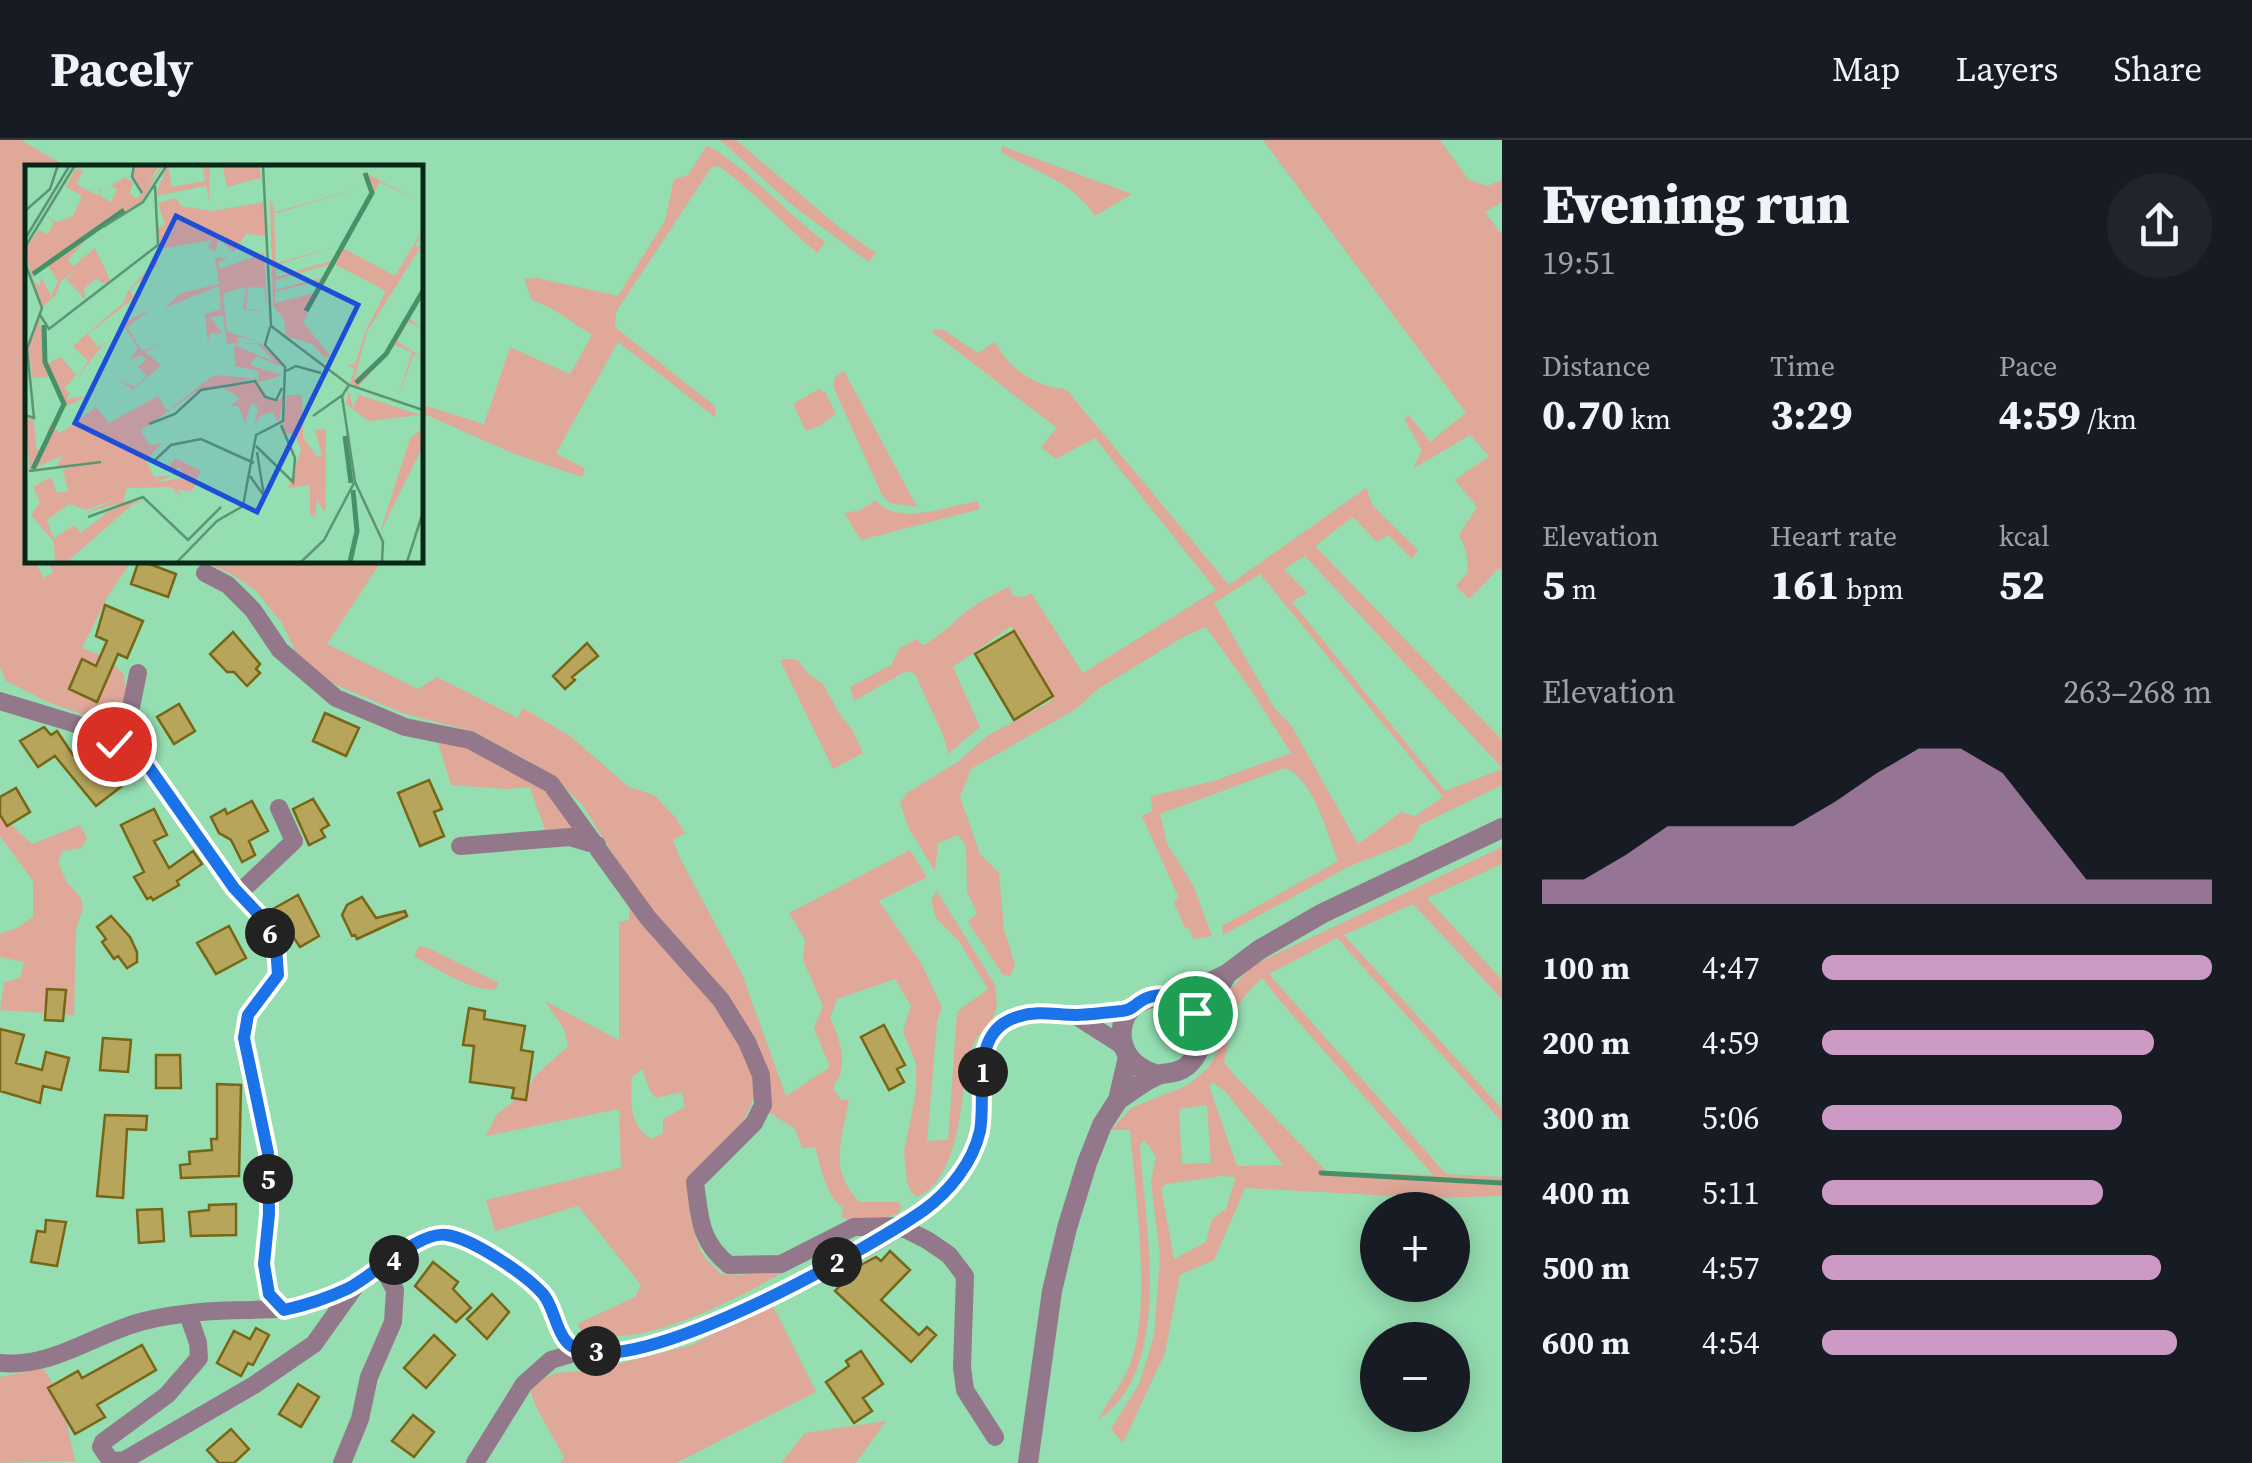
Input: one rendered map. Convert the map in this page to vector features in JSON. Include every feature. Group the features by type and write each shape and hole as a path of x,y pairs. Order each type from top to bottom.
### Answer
{"street":[{"path":"205,573 228,586 253,610 280,650 336,698 406,727 470,740 551,784 648,918 722,1000 747,1042 761,1076 763,1105 754,1124 695,1182 701,1224 711,1250 730,1265 781,1264 854,1228 898,1226 949,1255 965,1276 964,1390 996,1437"},
{"path":"138,673 126,732 239,893 266,922 276,946 278,975 248,1015 244,1038 268,1153 269,1214 264,1264 269,1294 284,1310"},
{"path":"0,701 76,724 146,763"},
{"path":"239,893 294,841 279,808"},
{"path":"475,1463 524,1384 550,1360 581,1351 608,1352 692,1334 782,1292 927,1208 969,1160 980,1131 982,1057 999,1028 1012,1018 1045,1011 1076,1016 1130,1010 1152,996 1177,998 1227,974 1258,950 1323,913 1502,828"},
{"path":"460,846 570,837 597,845"},
{"path":"1200,1023 1227,974"},
{"path":"1118,1100 1158,1075 1189,1064 1200,1045 1200,1023 1195,1013 1177,998"},
{"path":"1028,1463 1052,1291 1066,1228 1102,1125 1118,1100 1126,1051 1124,1021 1130,1010"},
{"path":"1076,1016 1126,1051 1136,1066 1158,1075"},
{"path":"0,1363 45,1360 142,1322 188,1314 284,1310 312,1304 357,1283 422,1239 444,1234 472,1244 543,1294 566,1341 581,1351"},
{"path":"342,1463 360,1419 369,1377 393,1322 394,1290 383,1267"},
{"path":"188,1314 198,1343 198,1358 166,1396 103,1442 110,1460 123,1461 254,1385 314,1344 357,1283"}],"shaded area":[{"path":"0,140 21,140 64,165 25,165 25,562 40,562 36,564 44,578 53,572 48,562 131,562 82,648 102,656 124,674 127,706 108,711 99,720 50,703 6,681 0,668"},
{"path":"720,140 736,140 840,228 876,253 869,262 792,205"},
{"path":"1263,140 1440,140 1468,179 1487,186 1502,180 1502,202 1485,212 1502,235 1502,570 1499,568 1469,599 1456,586 1468,572 1466,550 1459,535 1477,507 1455,480 1489,456 1470,435 1413,469 1422,450 1404,419 1409,415 1430,442 1466,413"},
{"path":"707,145 825,242 817,253 731,176 718,166 711,168 616,312 615,327 716,407 715,417 618,342 556,453 585,469 582,477 512,453 422,413 422,405 484,424 510,347 570,374 592,335 532,300 524,279 537,278 618,296 665,221 674,179 688,175"},
{"path":"1002,146 1132,194 1095,216 1076,194 1001,152"},
{"path":"942,329 978,353 995,342 1008,361 1025,375 1045,385 1066,389 1229,585 1366,488 1373,506 1418,550 1412,559 1388,535 1377,542 1353,517 1315,546 1502,740 1502,768 1305,556 1284,569 1307,593 1292,602 1445,791 1502,769 1502,785 1420,825 1411,842 1350,866 1223,935 1222,926 1338,861 1312,795 1285,768 1160,814 1167,844 1193,885 1212,936 1193,939 1174,903 1178,896 1142,816 1152,811 1151,796 1214,781 1291,753 1206,627 1185,636 1098,689 1076,709 971,769 960,797 980,854 999,873 1004,929 1015,965 1010,976 1003,975 968,922 977,913 967,892 966,846 958,835 938,843 935,871 909,829 900,803 907,793 959,761 987,736 1053,700 1011,626 953,667 980,727 948,754 915,674 906,671 854,701 850,687 891,665 900,648 916,639 923,645 972,607 1009,586 1013,596 1031,593 1083,673 1216,590 1095,438 1056,459 1041,447 1057,428 931,331","holes":["1260,574 1443,797 1415,816 1401,812 1358,844 1291,725 1275,709 1214,603"]},
{"path":"844,371 917,507 890,503 882,495 833,386 835,377"},
{"path":"819,389 826,393 836,414 806,431 793,404"},
{"path":"876,500 885,508 910,514 978,501 980,509 861,540 844,513 861,510"},
{"path":"205,562 381,562 327,644 418,689 437,677 518,718 523,708 570,736 629,787 654,795 685,833 673,840 742,974 786,1096 830,1067 814,1028 823,1006 803,960 805,940 789,913 910,850 927,877 879,901 921,963 942,1007 937,1022 927,1141 948,1140 957,1012 988,989 959,941 936,918 931,900 937,891 995,985 994,1015 972,1047 957,1133 944,1171 933,1186 918,1197 907,1182 904,1152 916,1091 916,1064 903,1031 911,1006 895,979 837,999 830,1018 842,1053 841,1070 833,1088 841,1100 849,1100 840,1153 843,1177 859,1202 898,1202 901,1207 899,1213 885,1217 848,1219 842,1217 843,1208 828,1188 815,1147 802,1148 795,1129 767,1111 722,992 647,908 583,806 565,787 475,732 402,713 318,677 300,660 281,622 256,591"},
{"path":"780,660 798,660 808,674 823,684 863,753 833,769"},
{"path":"437,739 482,751 556,796 581,828 546,833 530,787 451,785"},
{"path":"0,815 32,844 80,825 87,838 81,848 63,851 58,861 83,908 76,930 74,1015 0,1010 4,982 20,978 24,962 0,957 0,934 33,917 33,881 0,836"},
{"path":"1502,847 1502,864 1427,898 1502,980 1502,999 1413,904 1344,935 1502,1109 1502,1122 1337,938 1269,974 1446,1174 1502,1177 1502,1196 1470,1197 1470,1192 1360,1194 1245,1188 1214,1260 1180,1275 1165,1353 1123,1443 1111,1429 1139,1384 1154,1336 1160,1256 1151,1182 1156,1157 1145,1140 1140,1145 1150,1262 1146,1336 1137,1370 1121,1398 1098,1420 1129,1367 1140,1315 1140,1251 1130,1130 1111,1130 1131,1108 1188,1085 1208,1068 1217,1053 1215,1027 1226,994 1253,965","holes":["1262,978 1280,1001 1433,1175 1327,1172 1236,1077 1224,1062 1234,1017 1242,1000","1213,1082 1226,1092 1283,1165 1237,1166 1209,1086","1207,1105 1211,1163 1182,1164 1179,1109","1221,1176 1236,1177 1226,1209 1212,1219 1206,1242 1174,1259 1161,1188"]},
{"path":"629,904 705,988 740,1038 751,1062 755,1083 752,1103 732,1137 706,1168 690,1203 699,1246 721,1274 784,1268 786,1271 687,1319 632,1335 606,1337 583,1333 577,1324 635,1297 641,1285 578,1206 495,1231 486,1200 621,1168 619,1109 486,1136 497,1114 527,1091 535,1076 568,1046 564,1029 545,1001 619,1040 619,922 629,920","holes":["642,1069 656,1098 682,1092 685,1107 663,1119 663,1133 651,1139 638,1127 631,1103 632,1077"]},
{"path":"419,946 499,983 494,990 484,989 453,978 414,956"},
{"path":"772,1304 816,1392 676,1463 561,1463 564,1457 535,1405 529,1386 555,1373 594,1370 692,1345"},
{"path":"43,1368 61,1397 75,1461 0,1463 0,1377"},
{"path":"886,1421 856,1463 781,1463 805,1433"}],"building":[{"path":"138,562 176,574 168,597 131,584"},
{"path":"105,605 143,621 127,658 118,654 97,702 69,689 82,659 96,666 107,641 96,636"},
{"path":"1014,631 1053,696 1014,720 975,654"},
{"path":"233,632 260,664 256,669 260,673 247,686 210,654"},
{"path":"587,643 598,656 572,677 575,680 565,689 553,676"},
{"path":"179,704 195,731 174,744 157,717"},
{"path":"325,713 359,728 346,756 313,741"},
{"path":"44,727 51,735 57,731 73,755 78,751 88,765 99,756 122,786 96,806 55,756 38,767 20,741"},
{"path":"429,780 442,809 434,812 444,836 420,846 398,793"},
{"path":"16,788 30,812 7,826 0,815 0,797"},
{"path":"313,799 329,825 321,830 325,837 309,845 293,809"},
{"path":"252,801 268,831 249,841 255,855 242,862 231,840 219,833 211,817 225,809 227,814"},
{"path":"154,809 167,835 154,841 169,868 193,851 202,864 177,881 179,885 153,900 147,899 134,877 144,872 121,825"},
{"path":"298,895 319,936 300,947 294,938 290,940 273,909"},
{"path":"362,897 376,918 405,911 407,916 357,939 342,915 347,905"},
{"path":"111,916 130,937 137,952 137,962 127,968 118,956 114,959 97,927"},
{"path":"229,926 246,958 216,974 197,943"},
{"path":"47,989 66,990 63,1021 45,1020"},
{"path":"469,1008 485,1011 484,1019 525,1026 521,1050 533,1052 526,1100 512,1098 514,1088 470,1082 474,1046 463,1045"},
{"path":"884,1025 905,1065 897,1069 904,1082 889,1090 861,1037"},
{"path":"0,1029 24,1035 16,1063 42,1070 46,1052 69,1058 61,1090 43,1086 40,1103 0,1091"},
{"path":"103,1038 131,1040 128,1072 100,1070"},
{"path":"156,1055 180,1055 181,1088 156,1088"},
{"path":"217,1084 241,1085 239,1176 181,1178 180,1165 190,1164 189,1152 212,1150 211,1139 217,1139"},
{"path":"105,1115 147,1116 146,1130 127,1129 123,1198 97,1196"},
{"path":"236,1204 236,1235 191,1236 189,1212 209,1210 209,1205"},
{"path":"162,1209 164,1241 139,1243 137,1210"},
{"path":"46,1220 66,1222 57,1266 31,1262 37,1231 45,1232"},
{"path":"890,1251 910,1270 881,1300 919,1335 927,1327 936,1335 911,1362 835,1291 859,1266 876,1257 881,1261"},
{"path":"433,1262 458,1282 453,1289 471,1308 456,1322 415,1286"},
{"path":"492,1294 509,1312 487,1339 467,1319"},
{"path":"256,1328 269,1335 253,1365 248,1363 241,1376 217,1363 234,1331 250,1339"},
{"path":"434,1335 455,1355 426,1388 404,1368"},
{"path":"142,1345 156,1370 97,1405 105,1417 75,1434 48,1388 78,1371 82,1378"},
{"path":"861,1351 883,1384 863,1398 872,1411 854,1423 826,1382 849,1366 846,1361"},
{"path":"298,1384 319,1397 301,1427 279,1414"},
{"path":"413,1415 434,1432 414,1457 392,1441"},
{"path":"231,1429 249,1449 234,1463 219,1463 207,1450"}],"waterway":[{"path":"1321,1173 1502,1183"}],"route":[{"path":"114,744 146,763 234,888 266,922 276,946 278,975 248,1015 244,1038 268,1153 269,1214 264,1264 269,1294 284,1310 312,1304 347,1288 422,1239 444,1234 472,1244 543,1294 566,1341 581,1351 608,1352 692,1334 829,1267 927,1208 950,1186 969,1160 980,1131 982,1057 988,1042 1012,1018 1045,1011 1076,1016 1130,1010 1140,1001 1164,995 1177,998 1195,1013"}]}
